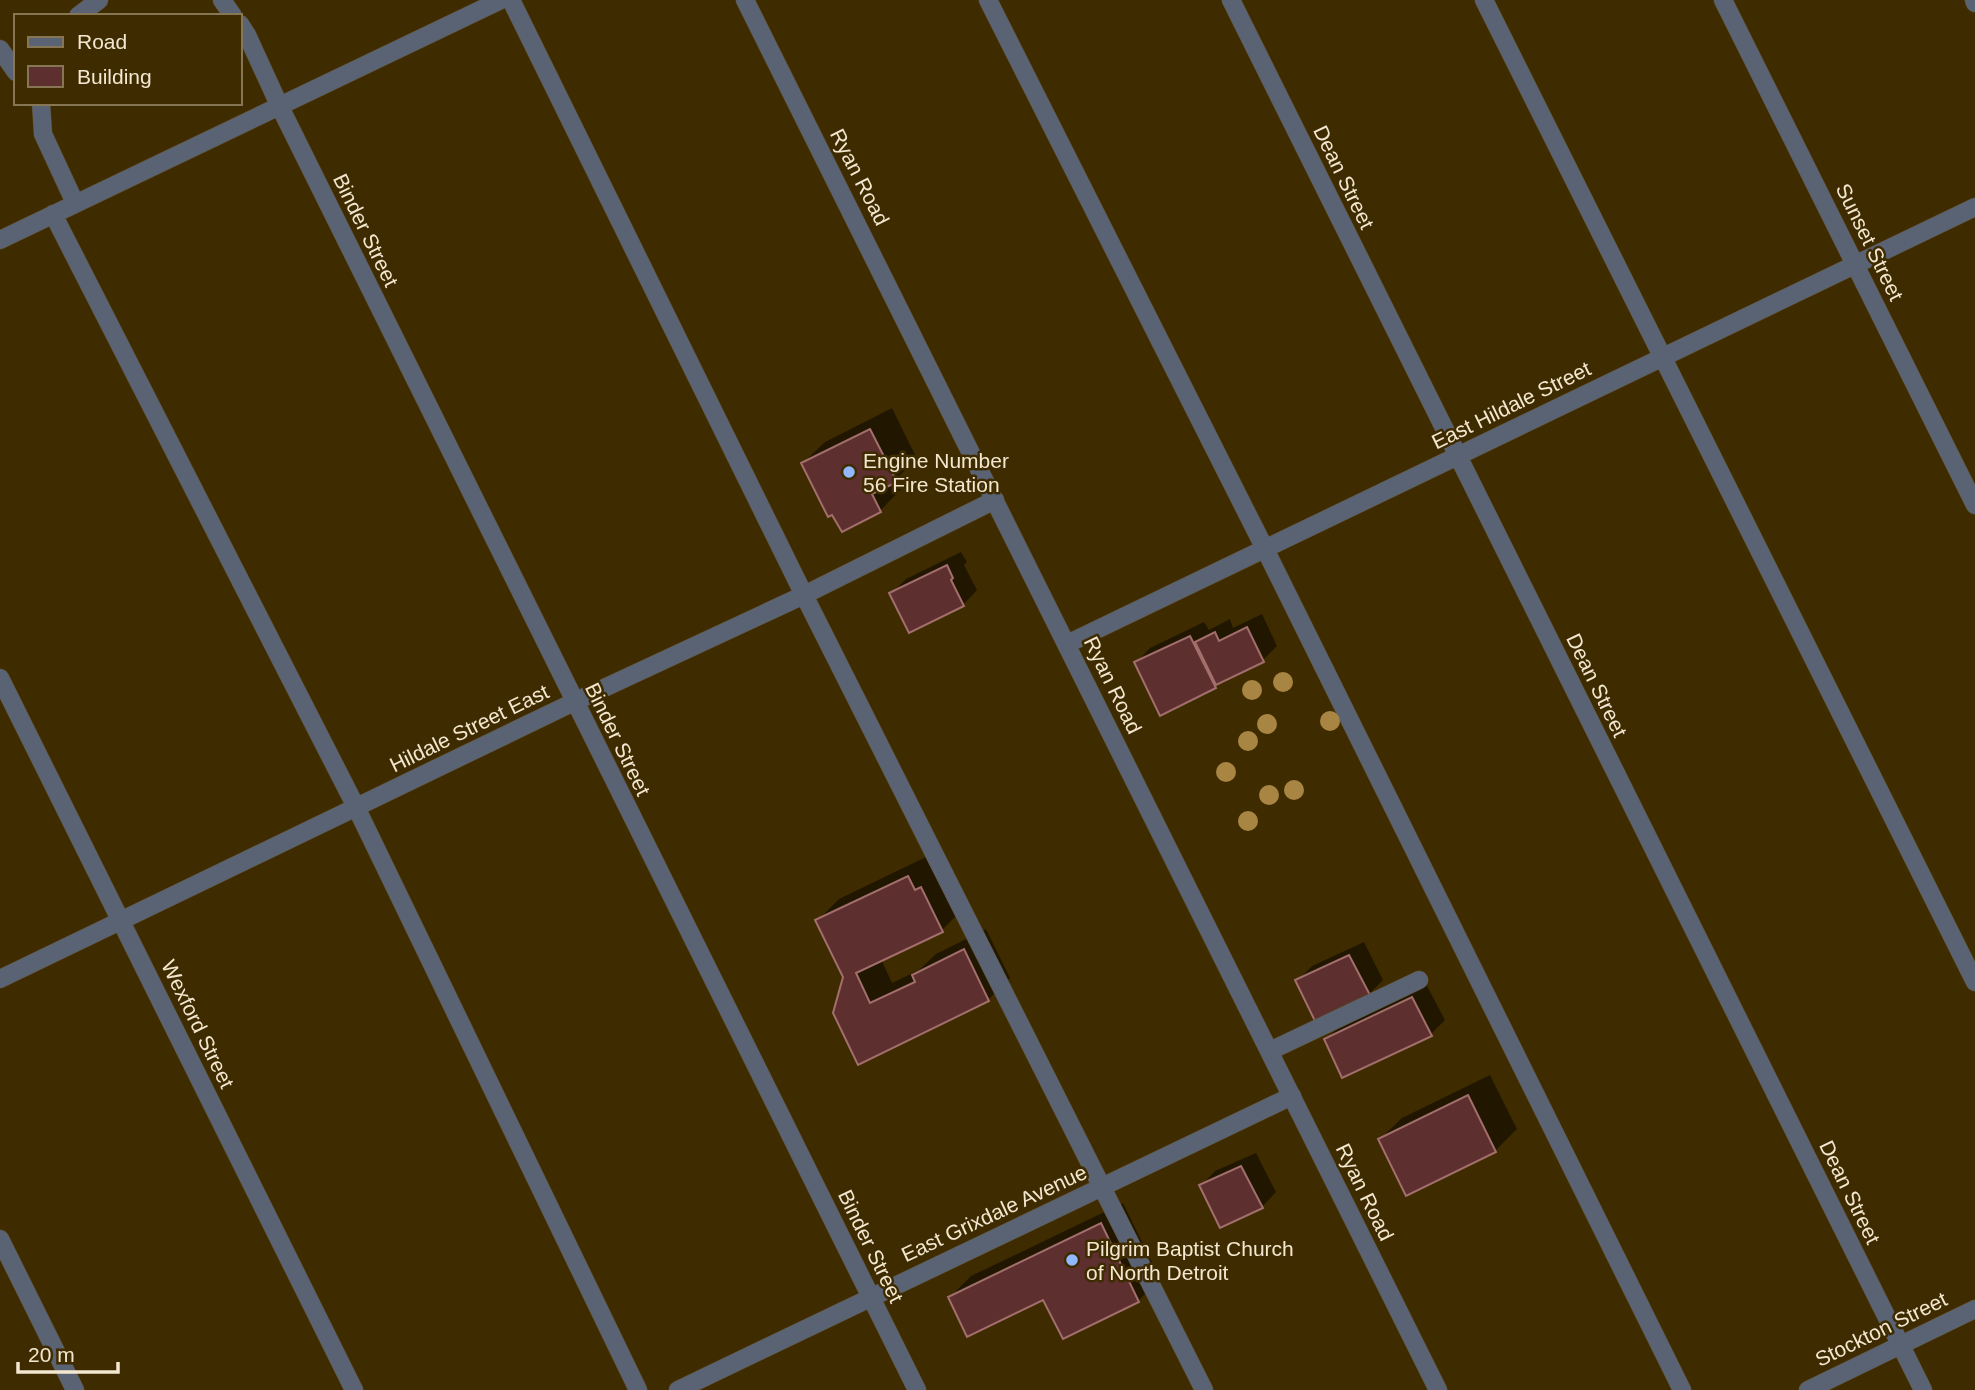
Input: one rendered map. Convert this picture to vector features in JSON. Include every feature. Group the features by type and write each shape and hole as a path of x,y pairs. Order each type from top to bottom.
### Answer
{"street":[{"path":"81,14 99,0"},
{"path":"0,240 501,0"},
{"path":"511,0 804,595 1204,1390"},
{"name":"Ryan Road","path":"746,0 1438,1390"},
{"path":"988,0 1265,549 1682,1390"},
{"name":"Dean Street","path":"1231,0 1923,1390"},
{"path":"1484,0 1975,982"},
{"name":"Sunset Street","path":"1723,0 1975,505"},
{"name":"Binder Street","path":"242,27 916,1390"},
{"path":"0,49 14,69"},
{"path":"40,105 43,134 75,203"},
{"name":"East Hildale Street","path":"1067,644 1975,206"},
{"path":"53,214 356,807 638,1390"},
{"name":"Hildale Street East","path":"0,979 575,702 804,595 995,500"},
{"name":"Wexford Street","path":"0,678 354,1390"},
{"path":"1270,1051 1419,980"},
{"name":"East Grixdale Avenue","path":"678,1390 1292,1096"},
{"path":"0,1239 75,1390"},
{"name":"Stockton Street","path":"1808,1390 1975,1309"}],"building":[{"name":"Engine Number 56 Fire Station","path":"870,429 897,482 872,494 881,512 842,532 832,515 828,517 801,463"},
{"path":"947,565 964,606 909,633 889,593"},
{"path":"1247,627 1264,662 1216,685 1195,642 1215,632 1219,641"},
{"path":"1190,636 1216,688 1160,716 1134,662"},
{"path":"908,876 915,890 921,887 943,932 856,973 870,1003 915,982 912,975 964,949 989,1001 858,1065 833,1013 843,977 815,920"},
{"path":"1349,955 1370,995 1315,1021 1295,980"},
{"path":"1412,997 1432,1036 1342,1078 1324,1039"},
{"path":"1468,1095 1496,1152 1406,1196 1378,1139"},
{"path":"1241,1166 1263,1208 1220,1228 1199,1185"},
{"name":"Pilgrim Baptist Church of North Detroit","path":"1101,1223 1139,1302 1063,1339 1043,1300 967,1337 948,1297"}],"place":[{"name":"Engine Number 56 Fire Station","path":"849,472"},
{"name":"Pilgrim Baptist Church of North Detroit","path":"1072,1260"}]}
